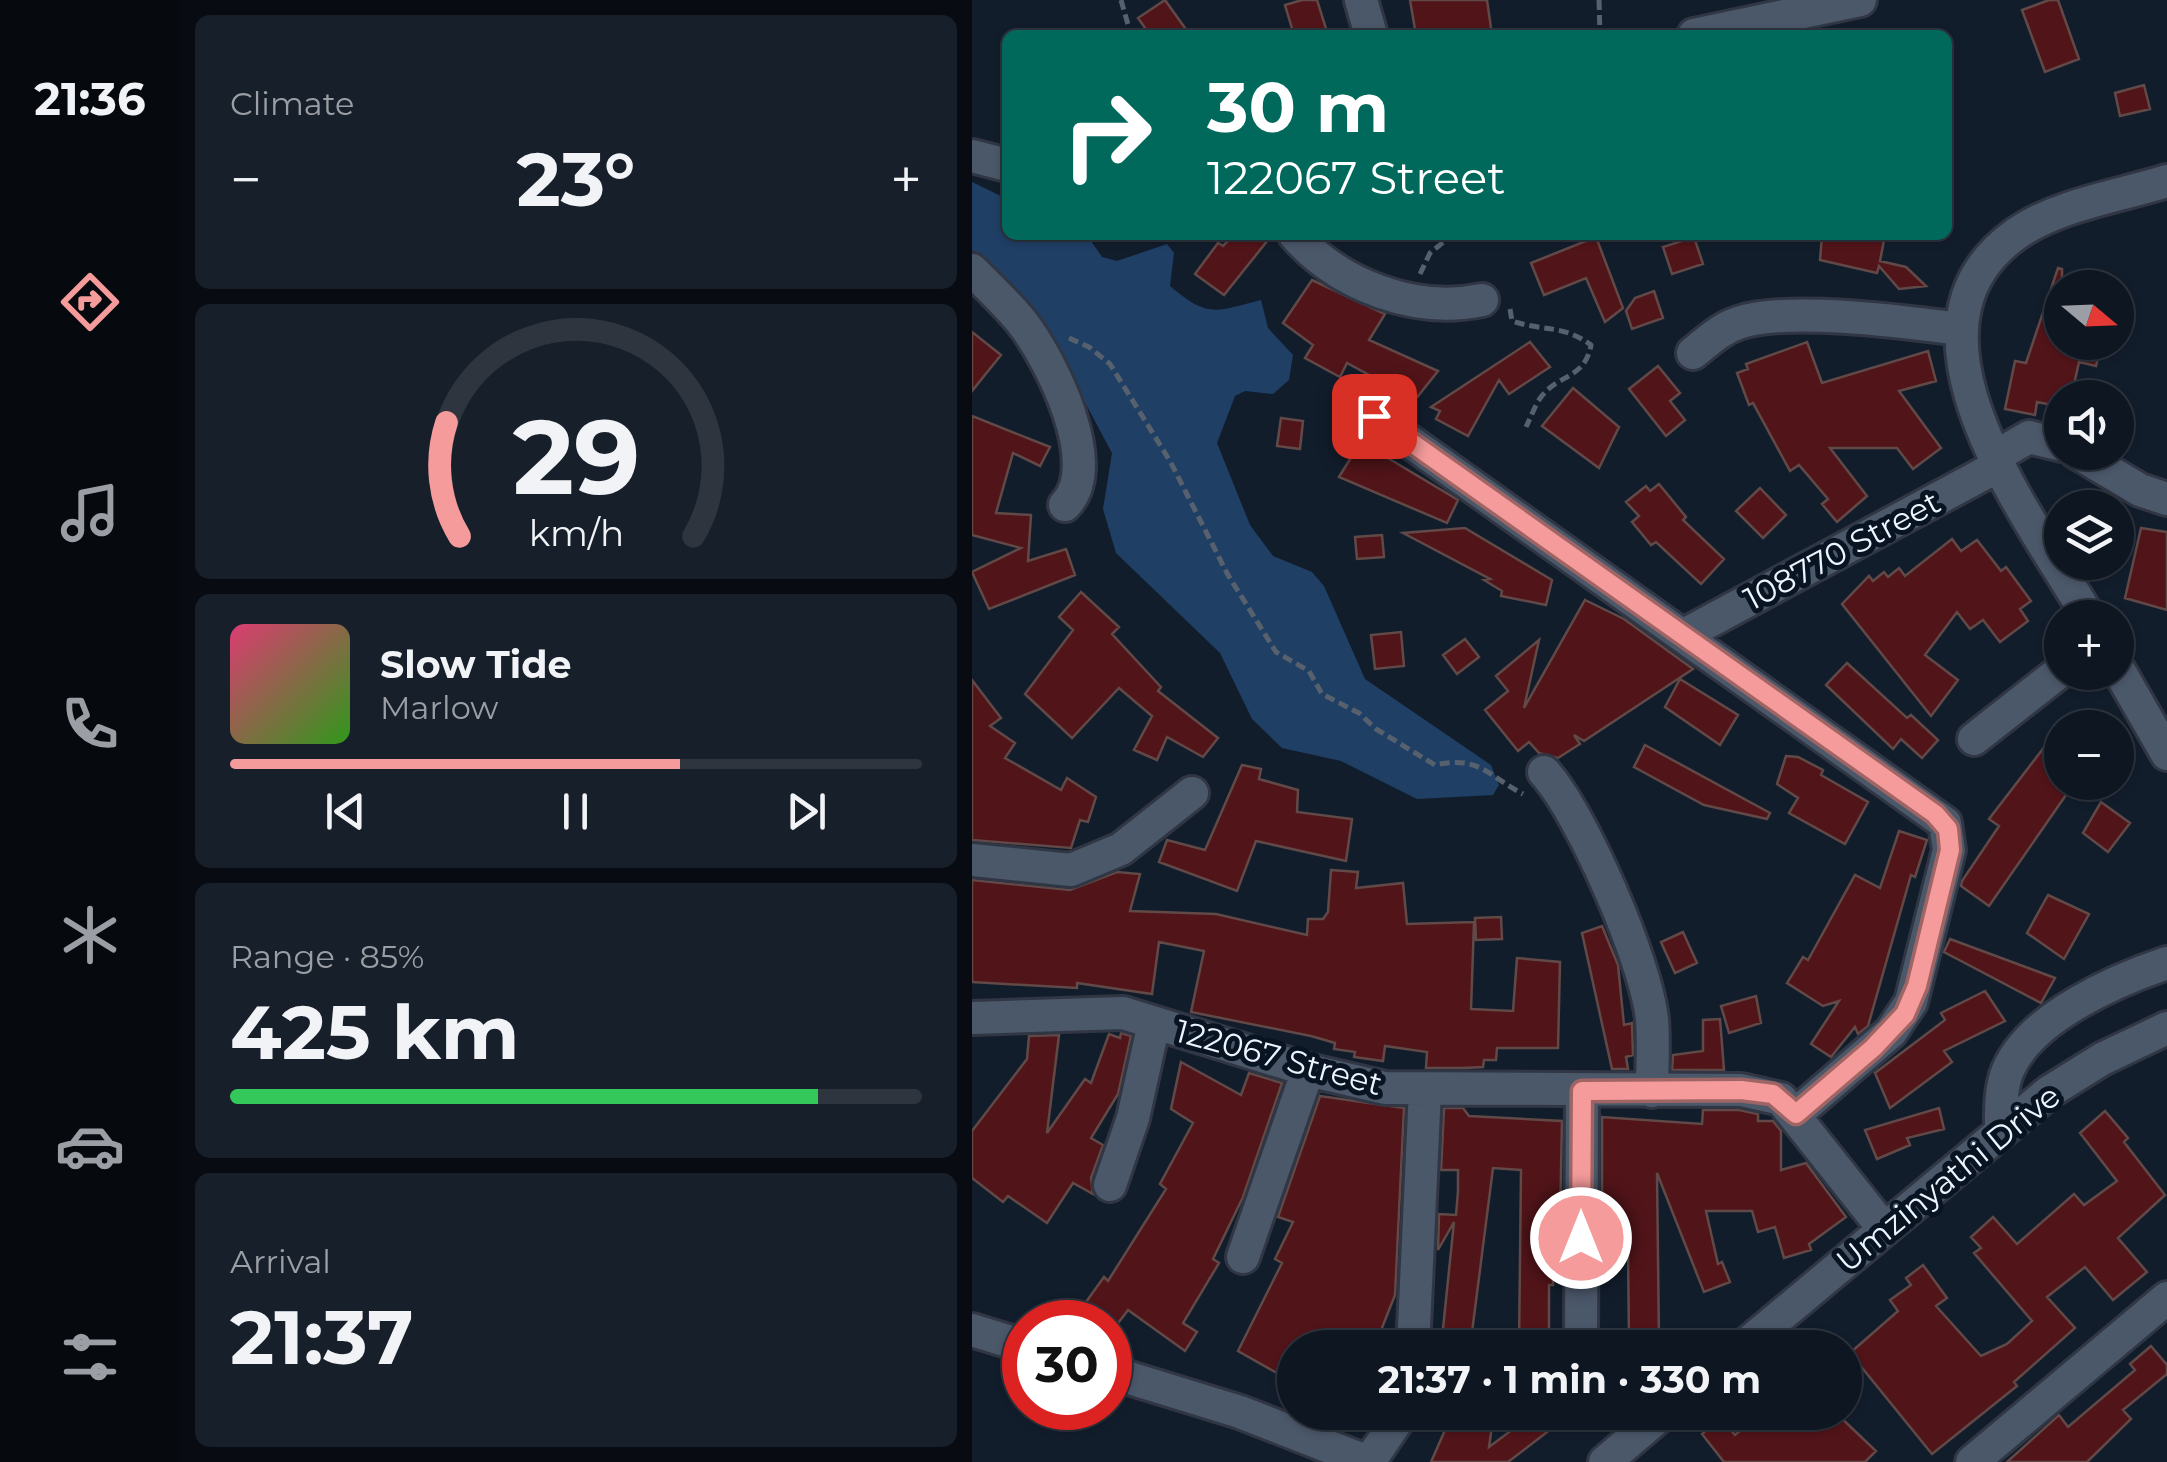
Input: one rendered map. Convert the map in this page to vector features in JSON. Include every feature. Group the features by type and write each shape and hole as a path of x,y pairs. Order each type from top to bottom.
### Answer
{"street":[{"path":"1361,0 1370,30"},
{"path":"1718,30 1860,0"},
{"path":"972,156 1002,164"},
{"path":"2079,600 1998,460 1964,382 1962,329 1981,268 2019,232 2045,218 2166,181"},
{"path":"1302,240 1340,274 1408,298 1450,307 1482,300"},
{"path":"972,270 1029,334 1057,378 1082,474 1078,491 1064,505"},
{"path":"1693,353 1731,326 1759,319 1879,321 1962,329"},
{"path":"1374,416 1935,814 1948,829 1950,850 1912,1002 1892,1032 1796,1114"},
{"name":"108770 Street","path":"1684,635 1998,460 2029,437 2044,441"},
{"path":"2106,470 2140,490 2166,499"},
{"path":"1974,738 2044,684"},
{"path":"2130,690 2166,754"},
{"path":"1536,785 1565,794 1599,860 1652,1017 1652,1091"},
{"path":"972,860 1071,870 1122,849 1192,792"},
{"path":"2001,1132 2004,1080 2026,1047 2088,994 2166,963"},
{"name":"122067 Street","path":"972,1018 1107,1012 1372,1086 1425,1090 1764,1092 1780,1099 1796,1114 1884,1229"},
{"path":"1110,1185 1133,1118 1154,1023"},
{"name":"Umzinyathi Drive","path":"1763,1330 2001,1132 2088,1068 2166,1028"},
{"path":"1243,1258 1308,1070"},
{"path":"1414,1330 1425,1090"},
{"path":"1580,1330 1582,1091"},
{"path":"1972,1462 2166,1298"},
{"path":"972,1330 1002,1339"},
{"path":"1132,1379 1240,1412 1369,1462 1391,1430"},
{"path":"1605,1462 1643,1430"}],"path":[{"path":"1121,0 1130,30"},
{"path":"1599,0 1600,30"},
{"path":"1408,298 1430,253 1446,240"},
{"path":"1482,300 1504,283 1512,321 1535,328 1570,330 1591,345 1588,361 1577,374 1542,394 1526,427"},
{"path":"1029,334 1062,336 1089,346 1110,364 1170,461 1228,575 1276,652 1309,671 1322,694 1359,713 1376,729 1435,765 1458,760 1536,785"}],"shaded area":[{"path":"972,182 1002,197 1002,240 1090,240 1102,257 1117,261 1167,244 1174,253 1170,286 1194,303 1212,310 1261,300 1268,328 1293,355 1289,380 1273,394 1245,391 1235,396 1217,443 1250,525 1273,556 1312,572 1324,586 1365,679 1491,765 1499,785 1493,795 1417,799 1341,761 1282,748 1252,719 1220,653 1116,553 1103,509 1112,453 1050,337 1005,280 972,250"}],"building":[{"path":"1165,0 1186,30 1146,30 1138,18"},
{"path":"1317,0 1326,30 1292,30 1285,5"},
{"path":"1410,0 1487,0 1491,30 1415,30"},
{"path":"2058,0 2079,59 2045,72 2022,10"},
{"path":"2144,85 2150,109 2120,116 2115,93"},
{"path":"1229,240 1268,240 1224,295 1195,274 1218,243 1223,246"},
{"path":"1597,240 1623,308 1605,322 1586,278 1544,295 1531,263"},
{"path":"1695,240 1703,264 1672,274 1663,247"},
{"path":"1822,240 1884,240 1880,261 1906,267 1926,286 1899,289 1879,266 1877,273 1820,260"},
{"path":"1312,280 1385,314 1369,340 1438,371 1415,400 1347,363 1340,377 1305,358 1313,345 1283,323"},
{"path":"1654,291 1663,318 1632,329 1626,311 1635,298"},
{"path":"2044,310 2044,360 2098,360 2096,366 2079,362 2075,380 2044,380 2044,403 2037,402 2035,415 2005,409 2015,361 2026,363"},
{"path":"972,332 1001,355 972,391"},
{"path":"1530,342 1550,367 1509,394 1499,380 1468,436 1436,419 1440,411 1431,407"},
{"path":"1807,342 1822,383 1928,351 1936,381 1899,391 1941,448 1913,469 1897,448 1830,448 1867,496 1837,522 1822,504 1828,499 1799,465 1790,471 1753,403 1749,405 1737,373 1748,369 1746,364"},
{"path":"1658,366 1680,393 1670,401 1685,420 1666,436 1629,389"},
{"path":"1573,388 1619,427 1599,468 1542,426"},
{"path":"972,416 1050,447 1040,466 1013,453 996,513 1031,515 1028,561 1066,549 1075,575 989,609 972,572 1021,548 972,535"},
{"path":"1281,418 1303,421 1300,449 1277,446"},
{"path":"1366,445 1458,500 1447,523 1339,477 1355,451 1360,454"},
{"path":"1659,484 1686,517 1683,520 1724,559 1701,584 1656,542 1651,545 1632,522 1639,516 1626,502 1646,486 1650,491"},
{"path":"1760,488 1786,515 1763,538 1736,511"},
{"path":"1465,528 1552,580 1546,605 1501,596 1502,591 1484,580 1490,579 1403,533"},
{"path":"2141,528 2167,532 2167,610 2125,598 2129,580 2134,580"},
{"path":"1382,535 1384,557 1357,559 1355,537"},
{"path":"1952,539 1961,551 1977,540 2001,571 2006,567 2031,601 2020,609 2028,621 2000,642 1983,620 1970,629 1957,612 1925,655 1958,680 1931,716 1842,604 1869,576 1873,581 1884,572 1888,577 1899,568 1905,576"},
{"path":"1081,592 1119,627 1112,634 1161,687 1158,691 1218,738 1203,757 1167,737 1157,760 1134,750 1152,716 1119,688 1072,738 1025,694 1073,630 1059,617"},
{"path":"1585,600 1624,619 1693,669 1584,741 1574,735 1580,744 1558,758 1539,753 1529,742 1518,751 1485,710 1508,691 1496,676 1539,640 1524,708"},
{"path":"1401,632 1404,666 1375,669 1371,635"},
{"path":"1465,639 1479,657 1457,674 1443,655"},
{"path":"1847,663 1907,718 1911,715 1938,740 1922,758 1901,739 1893,749 1826,685"},
{"path":"1680,679 1738,715 1720,745 1665,707"},
{"path":"972,680 1001,718 990,726 1015,743 1005,758 1061,790 1067,778 1096,797 1088,822 1080,820 1071,848 972,840"},
{"path":"1645,745 1770,813 1767,819 1704,805 1634,767"},
{"path":"2044,747 2044,800 2063,800 1989,906 1961,886 1999,826 1989,819"},
{"path":"1786,756 1798,757 1823,770 1821,775 1868,802 1845,844 1789,813 1798,798 1777,784"},
{"path":"1242,765 1261,769 1259,779 1298,790 1297,812 1352,819 1346,861 1256,841 1237,891 1159,862 1167,840 1205,850"},
{"path":"2101,802 2130,823 2108,852 2083,833"},
{"path":"1899,831 1927,840 1915,877 1911,875 1868,1026 1858,1034 1855,1027 1831,1057 1811,1044 1839,1001 1823,1006 1787,983 1803,957 1808,960 1855,875 1880,888"},
{"path":"1331,870 1358,872 1356,888 1403,883 1407,924 1474,922 1471,1009 1513,1011 1517,958 1560,962 1558,1048 1497,1048 1496,1060 1484,1060 1483,1067 1464,1068 1426,1068 1427,1052 1385,1046 1383,1061 1354,1057 1355,1052 1334,1049 1335,1043 1311,1036 1191,1012 1204,951 1159,942 1152,994 1077,983 1077,988 972,982 972,880 1070,890 1117,872 1140,874 1130,911 1216,914 1307,935 1308,919 1323,919 1328,912"},
{"path":"2048,895 2089,914 2064,959 2027,933"},
{"path":"1501,917 1502,939 1476,940 1475,918"},
{"path":"1602,926 1618,965 1624,1025 1632,1023 1633,1055 1626,1057 1628,1069 1612,1069 1582,933"},
{"path":"1683,932 1697,963 1675,973 1661,942"},
{"path":"1950,939 2055,978 2041,1003 1944,952"},
{"path":"1985,991 2005,1021 1944,1051 1952,1062 1890,1108 1875,1073 1945,1020 1941,1013"},
{"path":"1756,996 1761,1023 1729,1033 1721,1006"},
{"path":"1720,1019 1724,1070 1672,1070 1673,1055 1703,1051 1703,1020"},
{"path":"1121,1033 1131,1036 1118,1094 1091,1138 1103,1145 1091,1178 1093,1194 1073,1183 1047,1223 1008,1196 1003,1202 972,1178 972,1131 1027,1059 1029,1036 1059,1035 1047,1133 1085,1079 1091,1083 1109,1034 1120,1038"},
{"path":"1181,1062 1241,1095 1249,1073 1282,1083 1243,1197 1213,1259 1219,1263 1183,1323 1197,1332 1185,1351 1132,1313 1132,1300 1087,1300 1104,1277 1108,1281 1166,1189 1160,1184 1193,1123 1171,1109"},
{"path":"1320,1096 1404,1108 1395,1295 1381,1330 1277,1330 1277,1373 1238,1351 1282,1263 1275,1259 1293,1222 1278,1217"},
{"path":"1444,1108 1463,1108 1469,1116 1562,1121 1559,1271 1553,1271 1553,1285 1549,1285 1549,1330 1519,1330 1521,1170 1493,1168 1472,1330 1443,1330 1454,1222 1438,1250 1439,1214 1456,1215 1458,1170 1441,1170"},
{"path":"1939,1108 1944,1129 1907,1138 1910,1145 1877,1159 1865,1130"},
{"path":"1703,1110 1739,1110 1758,1114 1758,1121 1773,1121 1781,1131 1781,1170 1806,1163 1846,1217 1809,1244 1811,1250 1784,1258 1775,1227 1758,1232 1752,1211 1706,1211 1718,1264 1722,1262 1730,1282 1704,1292 1657,1173 1659,1330 1629,1330 1628,1250 1607,1250 1607,1209 1602,1209 1602,1117 1702,1124"},
{"path":"2105,1111 2128,1138 2124,1142 2165,1195 2118,1238 2147,1272 2113,1300 2085,1267 2047,1297 2075,1328 2014,1382 2017,1386 1932,1454 1862,1368 1862,1342 1898,1311 1890,1300 1911,1285 1906,1278 1923,1265 1947,1298 1936,1306 1981,1356 2007,1344 2032,1321 1974,1253 1981,1248 1971,1237 1993,1217 2017,1244 2074,1194 2084,1205 2117,1181 2080,1133"},
{"path":"2151,1346 2167,1365 2167,1374 2123,1410 2131,1419 2087,1462 2007,1462 2059,1415 2068,1427 2135,1370 2130,1364"},
{"path":"1445,1430 1491,1430 1489,1447 1512,1430 1550,1430 1508,1462 1431,1462"},
{"path":"1707,1430 1731,1430 1735,1435 1741,1430 1854,1430 1876,1451 1865,1462 1724,1462 1702,1434"}],"route":[{"path":"1374,416 1935,814 1948,829 1950,850 1912,1002 1892,1032 1796,1114 1773,1094 1741,1090 1582,1091 1581,1238"}]}
